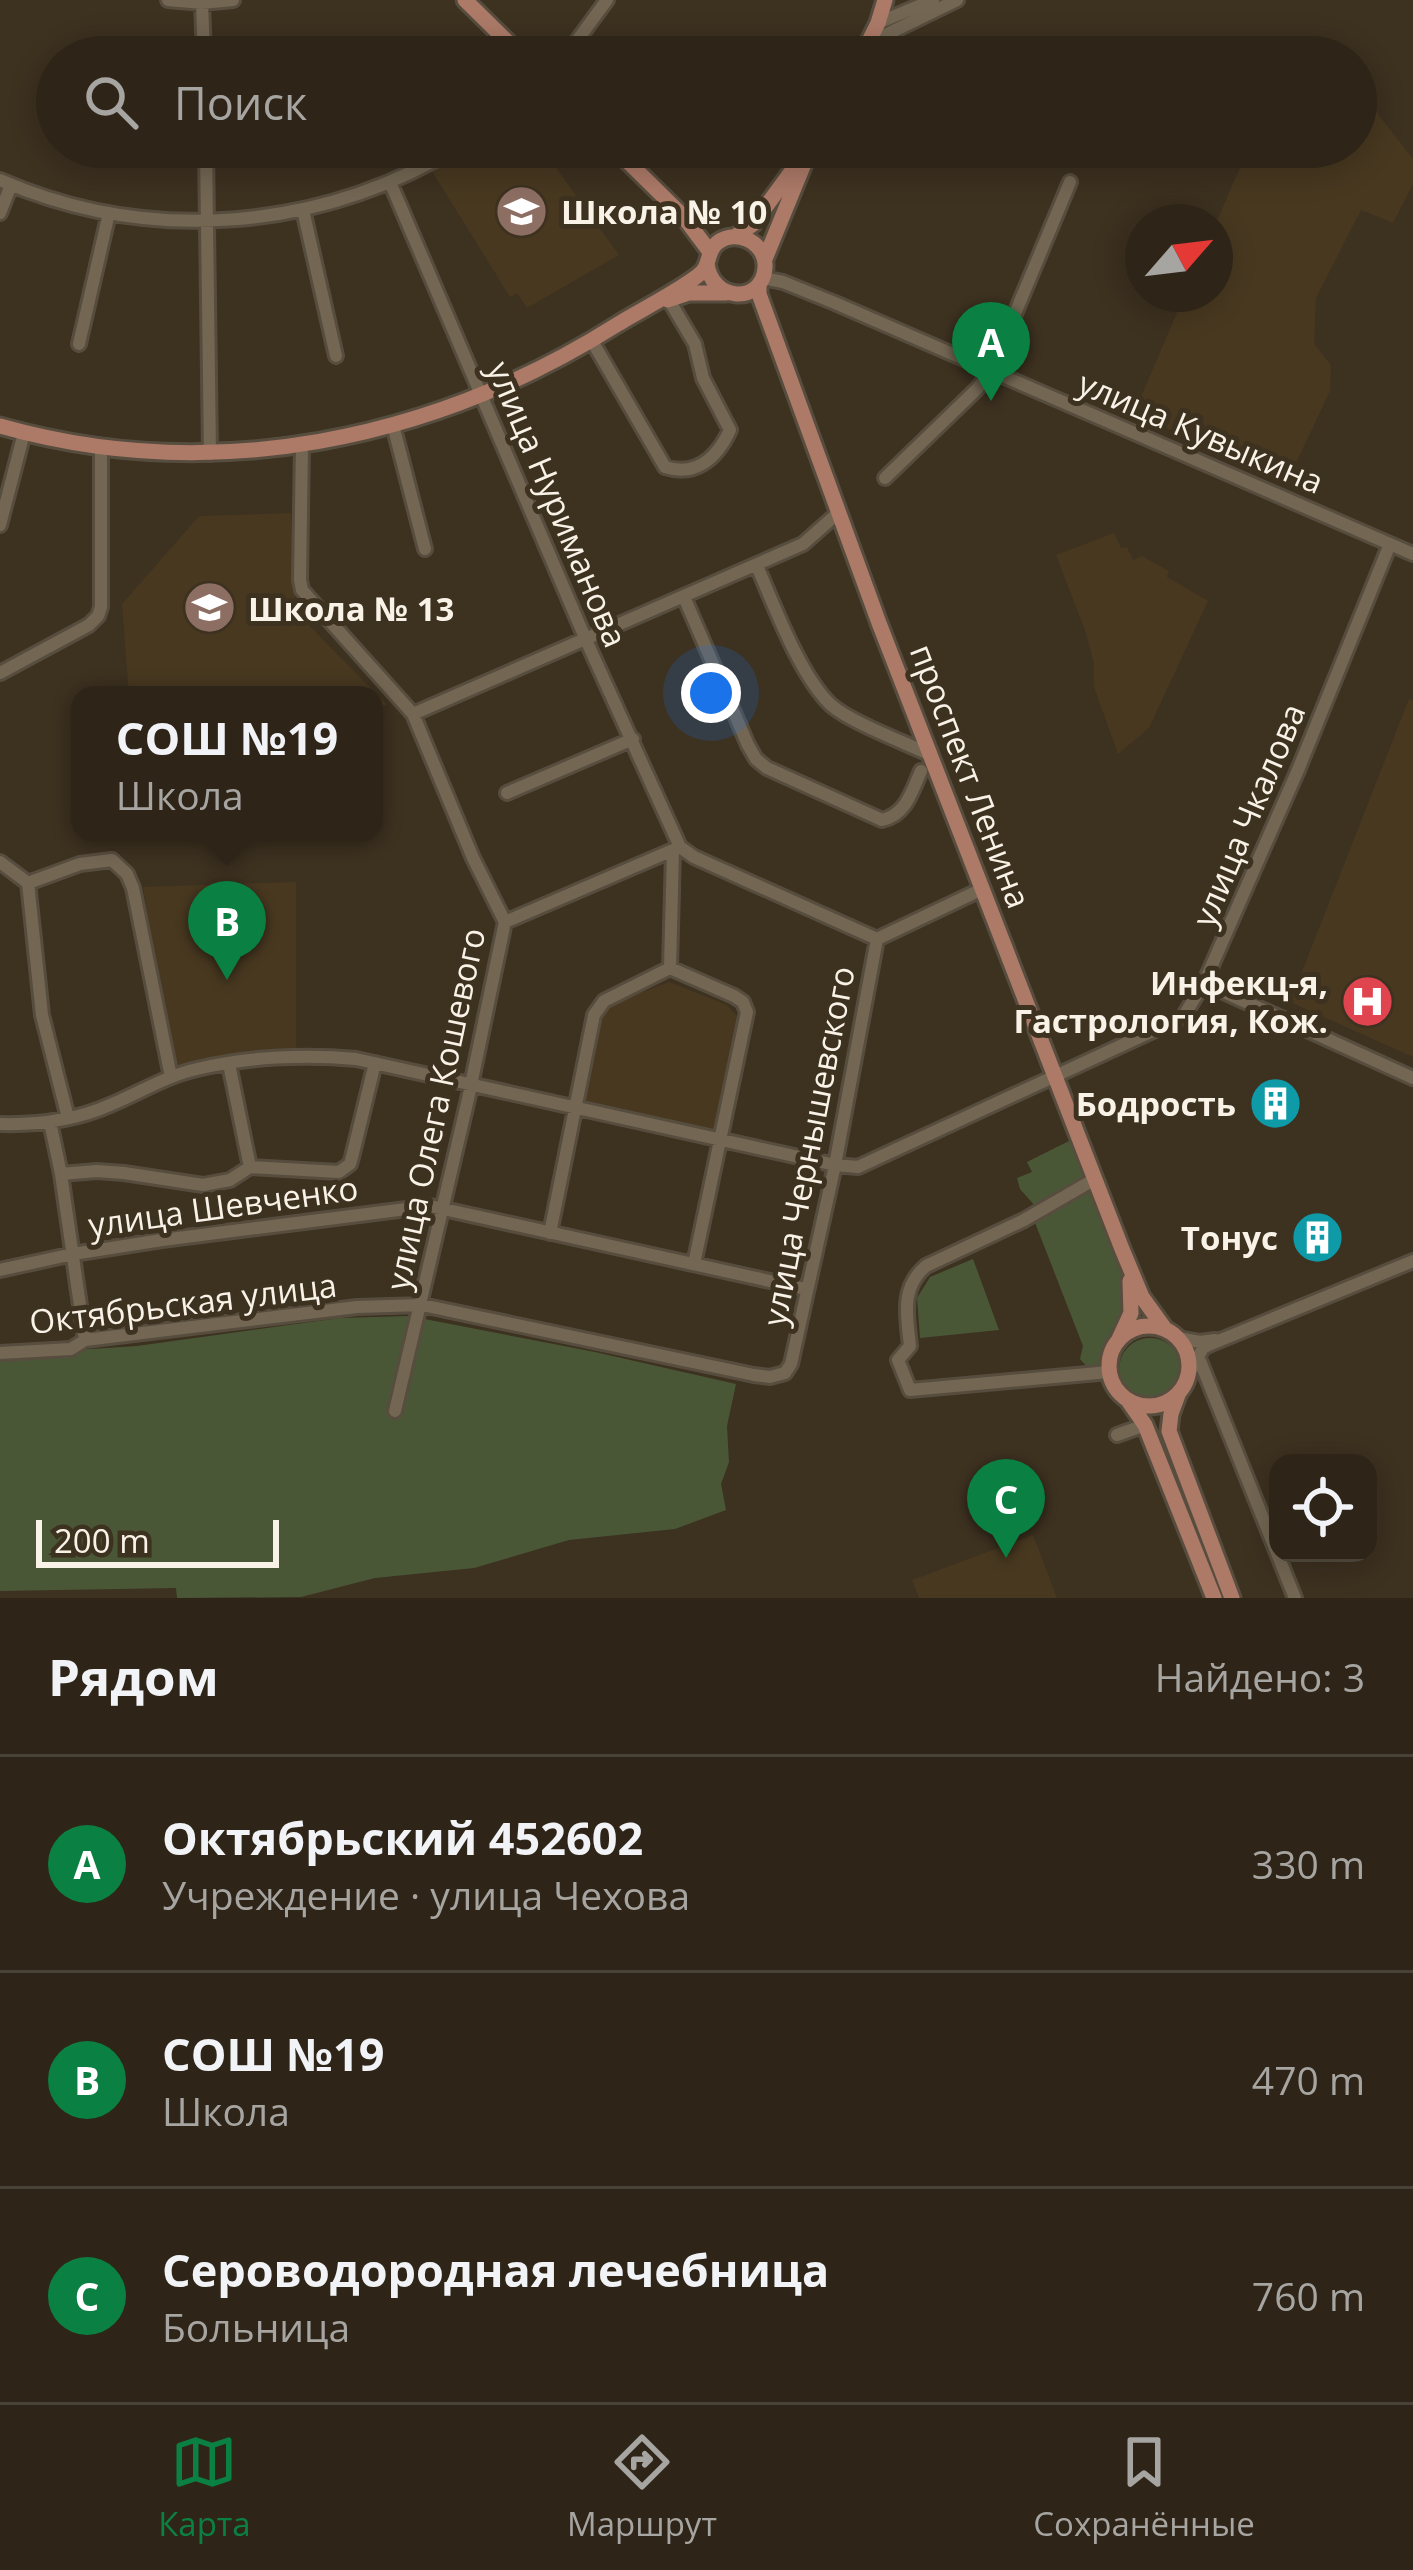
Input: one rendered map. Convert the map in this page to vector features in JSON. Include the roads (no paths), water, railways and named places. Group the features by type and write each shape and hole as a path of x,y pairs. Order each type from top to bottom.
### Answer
{"main road":[{"path":"465,0 502,36"},
{"path":"872,36 885,0"},
{"path":"634,168 718,248"},
{"path":"0,426 100,447 209,454 302,444 393,424 481,396 592,341 699,274 718,248 753,224 795,168"},
{"path":"637,312 688,293 750,291 763,272 803,168"},
{"path":"718,248 753,242 763,272"},
{"path":"718,248 712,281 729,293"},
{"name":"проспект Ленина","path":"763,272 759,294 838,514 1121,1250 1142,1298 1172,1333"},
{"name":"проспект Ленина","path":"729,293 749,304 766,330 793,391"},
{"name":"проспект Ленина","path":"1119,1340 1132,1298 1121,1250"},
{"path":"1214,1598 1145,1424 1115,1388 1109,1372 1119,1340 1140,1327 1172,1333 1187,1354 1189,1374 1171,1414 1169,1431 1232,1598"},
{"path":"1127,1400 1159,1406 1178,1395"}],"street":[{"path":"169,0 233,0"},
{"path":"581,36 608,0"},
{"path":"878,23 933,0"},
{"path":"891,36 957,0"},
{"path":"202,2 203,36"},
{"path":"206,168 209,454"},
{"path":"0,213 6,182 59,202 158,220 259,218 303,210 390,182 417,168"},
{"name":"улица Нуриманова","path":"390,182 633,739 676,849"},
{"path":"885,478 991,371 1070,182"},
{"path":"303,210 336,356"},
{"path":"79,344 109,213"},
{"name":"улица Кувыкина","path":"763,272 1413,554"},
{"path":"592,341 665,466 689,471 707,461 728,436 729,426 703,378 695,344 669,300"},
{"path":"393,424 425,549"},
{"path":"0,525 24,433"},
{"name":"улица Олега Кошевого","path":"302,444 302,590 413,714 472,858 505,922 395,1411"},
{"path":"0,673 98,616 100,447"},
{"path":"413,714 757,566 811,539 838,514"},
{"name":"улица Чкалова","path":"835,1165 858,1167 1183,1017 1204,983 1306,751 1390,544"},
{"path":"757,566 790,640 835,709 931,755"},
{"path":"683,597 748,745 767,768 882,820 901,812 921,771"},
{"path":"507,793 633,739"},
{"path":"505,922 676,849 878,939 978,891"},
{"path":"670,968 676,849"},
{"path":"28,883 88,862 112,860 127,874 134,887 171,1077"},
{"path":"0,862 28,883 42,1016 68,1118"},
{"name":"улица Чернышевского","path":"791,1364 878,939"},
{"path":"550,1233 594,1015 604,1001 670,968"},
{"path":"670,968 734,996 747,1012 694,1264"},
{"path":"1204,983 1413,1078"},
{"path":"0,1124 68,1118 199,1068 329,1056 835,1165"},
{"path":"61,1174 110,1172 203,1185 230,1180 250,1167 333,1174 345,1169 352,1156 375,1063"},
{"path":"229,1064 250,1167"},
{"path":"50,1122 85,1340"},
{"path":"1095,1179 918,1273 906,1304 910,1346 898,1360 910,1390 1109,1372"},
{"name":"улица Шевченко","path":"0,1270 73,1254 413,1206 443,1208 806,1289"},
{"path":"1189,1374 1204,1348 1227,1336 1413,1261"},
{"name":"Октябрьская улица","path":"0,1352 71,1349 85,1340 357,1307 422,1305 754,1375 777,1376 791,1364"},
{"path":"1172,1333 1201,1342 1227,1336"},
{"path":"1198,1356 1295,1598"},
{"path":"1117,1435 1145,1424"}],"place":[{"name":"Школа № 10","path":"522,211"},
{"name":"Октябрьский 452602","path":"991,401"},
{"name":"Школа № 13","path":"209,608"},
{"name":"СОШ №19","path":"227,980"},
{"name":"Инфекц-я, Гастрология, Кож.","path":"1367,1001"},
{"name":"Бодрость","path":"1275,1103"},
{"name":"Тонус","path":"1317,1237"},
{"name":"Сероводородная лечебница","path":"1006,1558"}]}
